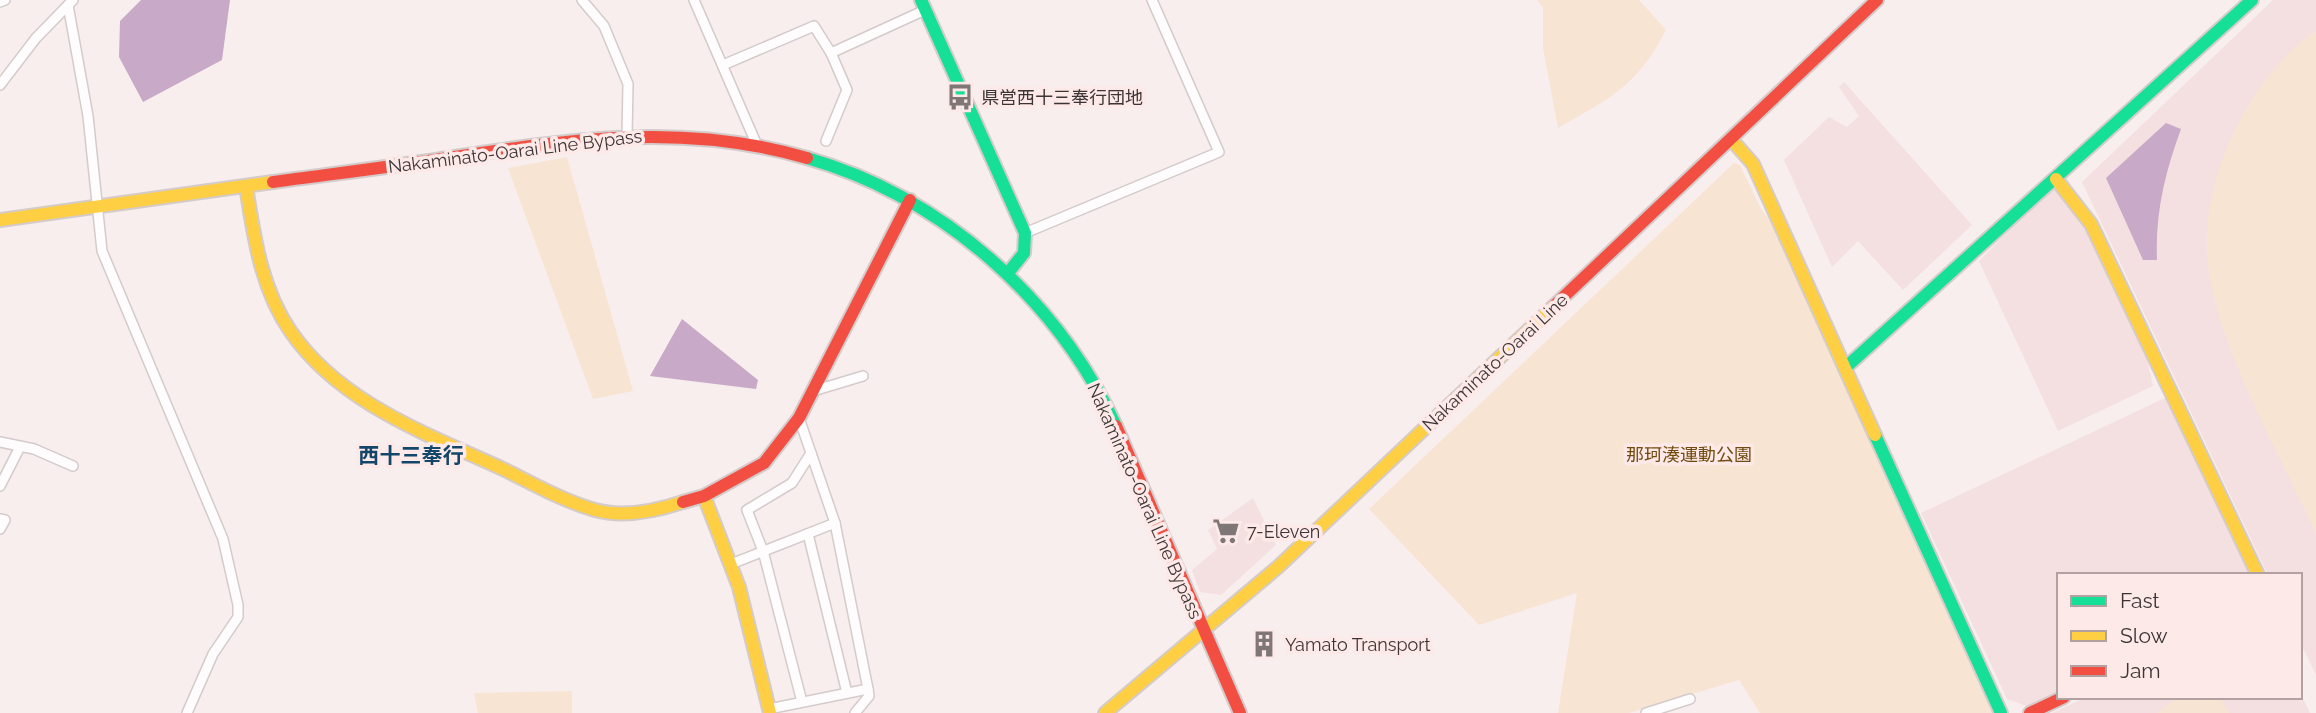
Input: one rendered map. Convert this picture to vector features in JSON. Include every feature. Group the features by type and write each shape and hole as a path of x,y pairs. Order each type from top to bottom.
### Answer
{"street":[{"path":"0,2 5,0"},
{"path":"582,0 604,26 628,84 627,136"},
{"path":"694,0 755,143"},
{"path":"1025,233 1219,152 1152,0"},
{"name":"Nakaminato-Oarai Line","path":"1105,713 1164,659 1278,567 1877,0"},
{"path":"1845,368 2252,0"},
{"path":"0,85 36,38 70,2"},
{"path":"70,2 88,116 102,251 223,539 238,605 238,617 213,654 187,713"},
{"path":"831,53 923,5 1025,233 1024,253 1008,273"},
{"path":"723,65 814,26 831,53 847,90 826,141"},
{"name":"Nakaminato-Oarai Line Bypass","path":"0,220 627,136 675,135 755,143 828,163 910,200 962,235 1008,273 1064,337 1101,395 1240,713"},
{"path":"1731,139 1754,164 2001,713"},
{"path":"2056,179 2091,224 2257,573"},
{"path":"246,186 259,260 275,304 314,361 358,399 597,511 649,513 704,496 764,463 799,418 910,200"},
{"path":"813,391 863,376"},
{"path":"799,418 835,523 868,689 869,696 855,713"},
{"path":"0,442 34,449 73,466"},
{"path":"0,486 20,447"},
{"path":"803,702 763,551 747,510 792,483 811,453"},
{"path":"704,496 739,587 769,711 868,689"},
{"path":"0,519 5,520 0,529"},
{"path":"731,564 835,523"},
{"path":"808,534 847,693"},
{"path":"1646,713 1690,699"},
{"path":"2031,713 2060,699"}],"shaded area":[{"path":"141,0 230,0 222,60 143,102 119,57 120,21"},
{"path":"2273,0 2316,0 2316,675 2302,646 2302,573 2267,573 2082,182"},
{"path":"1844,82 1972,225 1903,290 1858,241 1832,267 1784,160 1829,117 1847,127 1859,116 1839,87"},
{"path":"2166,123 2181,129 2162,193 2157,260 2143,260 2106,178"},
{"path":"2064,189 2089,227 2147,359 2153,386 2058,431 1979,261 2048,191"},
{"path":"682,319 758,380 756,389 650,376"},
{"path":"2169,396 2252,573 2057,573 2057,693 2029,707 2007,699 1921,513"},
{"path":"1253,498 1276,545 1221,595 1200,592 1192,570 1217,549 1208,530"},
{"path":"2302,696 2310,713 2052,713 2082,699 2302,699"}],"green space":[{"path":"1537,0 1639,0 1666,30 1644,65 1621,89 1558,128 1543,48 1543,7"},
{"path":"2316,31 2316,534 2246,388 2230,348 2217,309 2209,271 2207,236 2216,178 2238,124 2271,73 2293,49"},
{"path":"567,157 633,391 593,399 508,168"},
{"name":"那珂湊運動公園","path":"1734,163 1740,165 1761,209 1788,243 2001,713 1760,713 1739,680 1629,713 1558,713 1577,593 1479,625 1369,509"},
{"path":"572,691 572,713 478,713 474,693"},
{"path":"2176,699 2220,699 2230,713 2157,713"}],"traffic: fast":[{"path":"921,0 1025,233 1024,253 1008,273"},
{"path":"1845,368 2252,0"},
{"path":"807,158 857,176 904,198 949,226 990,259 1028,296 1062,336 1091,380 1116,426"},
{"path":"1875,435 2001,713"}],"traffic: slow":[{"path":"1731,139 1753,164 1875,435"},
{"path":"2056,179 2091,224 2257,573"},
{"path":"0,220 273,182"},
{"path":"246,186 260,262 272,298 281,315 311,357 360,397 415,429 559,497 595,510 617,513 651,511 683,502"},
{"path":"1105,713 1278,567 1554,306"},
{"path":"704,496 739,587 770,713"}],"traffic: jam":[{"path":"1554,306 1877,0"},
{"path":"273,182 539,145 628,137 716,140 807,158"},
{"path":"683,502 704,496 764,463 799,418 910,200"},
{"path":"1116,426 1240,713"},
{"path":"2030,713 2060,699"}],"place":[{"name":"県営西十三奉行団地","path":"960,97"},
{"name":"7-Eleven","path":"1226,531"},
{"name":"Yamato Transport","path":"1264,644"}],"district":[{"name":"西十三奉行","path":"411,455"}]}
